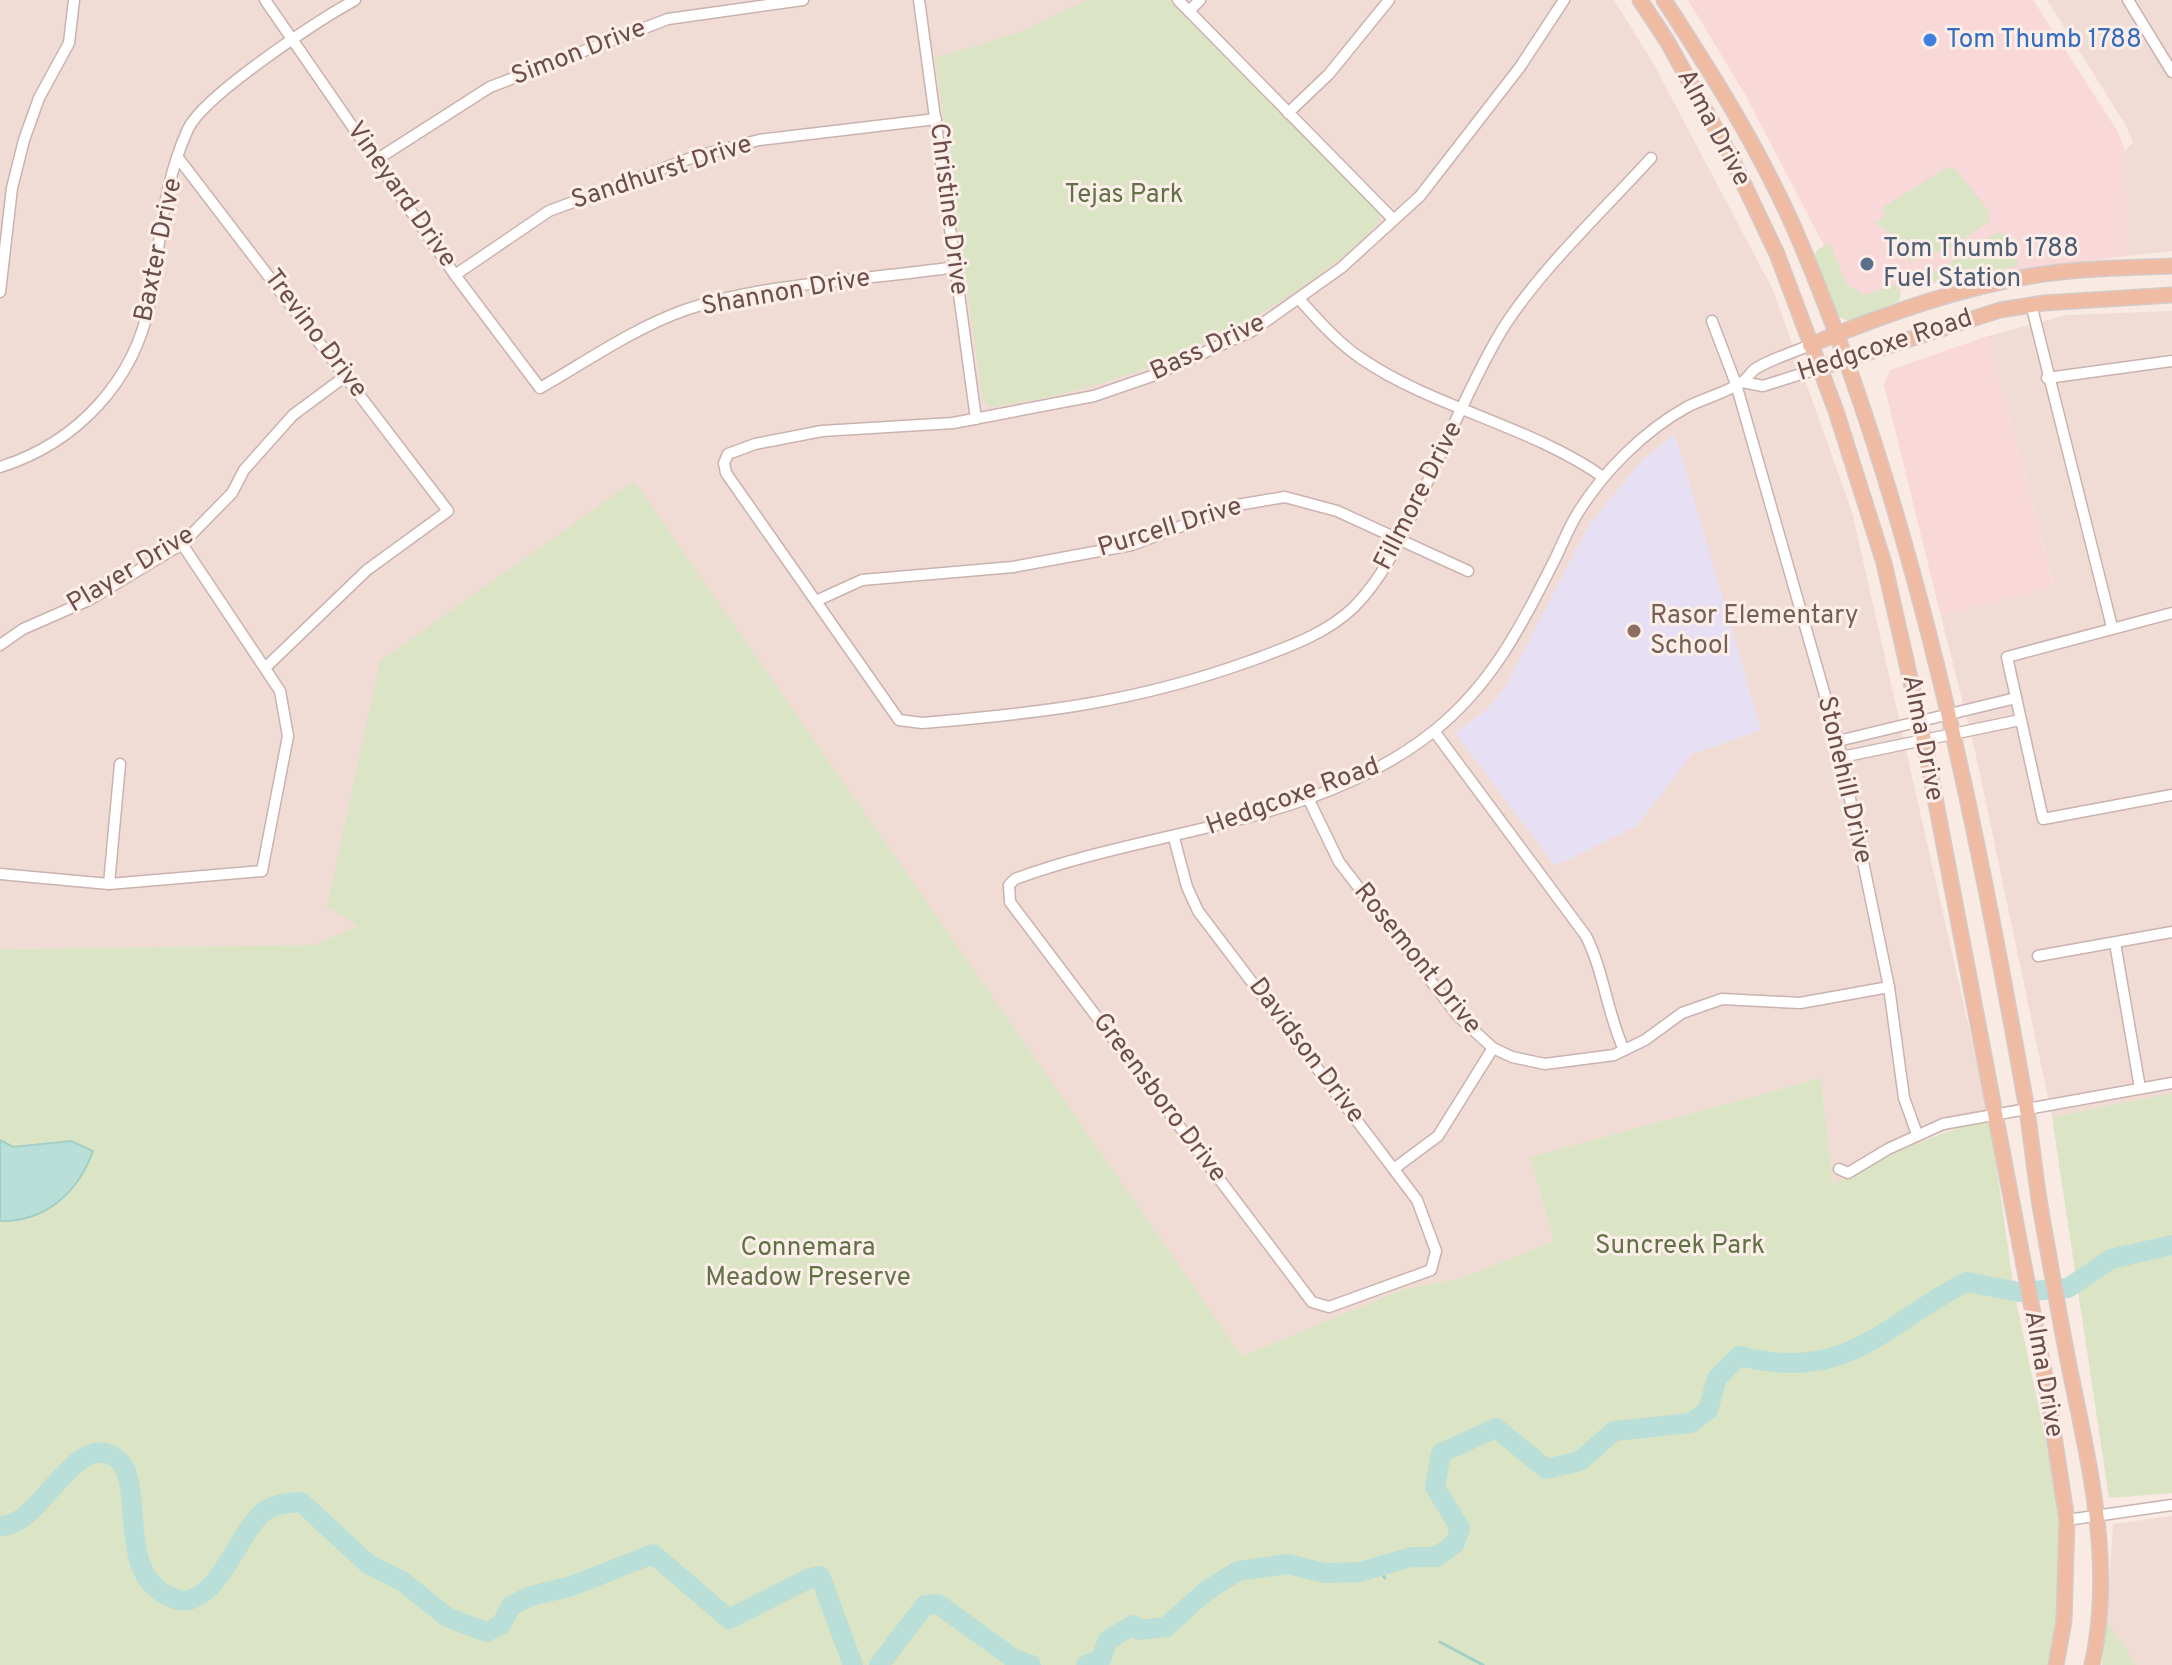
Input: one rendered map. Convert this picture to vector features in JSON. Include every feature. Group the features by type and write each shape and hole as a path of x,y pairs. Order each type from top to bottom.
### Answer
{"main road":[{"name":"Alma Drive","path":"1640,0 1667,41 1729,153 1777,254 1820,368 1884,563 1924,740 2044,1371 2067,1520 2064,1621 2056,1665"},
{"name":"Alma Drive","path":"1664,0 1750,140 1800,242 1846,360 1891,491 1950,717 2026,1108 2041,1211 2096,1516 2101,1616 2092,1665"},
{"path":"1729,153 1750,140"},
{"name":"Hedgcoxe Road","path":"1810,345 1835,334 2025,277 2172,266"},
{"path":"2025,277 2031,304"},
{"name":"Hedgcoxe Road","path":"1820,368 1965,318 2031,304 2172,295"},
{"path":"1884,563 1908,557"}],"street":[{"path":"0,292 12,188 24,140 39,98 69,43 74,0"},
{"name":"Vineyard Drive","path":"265,0 455,275 540,388"},
{"name":"Baxter Drive","path":"0,467 45,450 70,433 102,402 133,356 151,298 165,194 188,127 228,86 355,0"},
{"name":"Simon Drive","path":"376,160 490,87 560,59 668,19 803,0"},
{"name":"Christine Drive","path":"919,0 976,419"},
{"path":"1178,0 1393,219"},
{"path":"1189,11 1200,0"},
{"path":"1288,113 1329,74 1389,0"},
{"name":"Bass Drive","path":"816,601 726,473 724,463 732,451 822,431 976,419 1094,396 1152,376 1244,335 1300,300 1420,196 1484,114 1564,0"},
{"path":"2128,0 2172,72"},
{"name":"Sandhurst Drive","path":"455,275 549,211 691,158 759,140 936,119"},
{"name":"Fillmore Drive","path":"816,601 899,720 922,723 1085,707 1157,691 1289,647 1326,628 1370,589 1400,540 1512,313 1651,158"},
{"name":"Trevino Drive","path":"179,159 448,511 367,570 266,667"},
{"name":"Shannon Drive","path":"540,388 601,351 685,310 784,289 955,267"},
{"path":"1300,300 1339,342 1361,359 1603,477"},
{"path":"2031,304 2047,378 2112,627"},
{"name":"Stonehill Drive","path":"1712,321 1739,383 1838,741 1889,987 1895,1050 1904,1098 1917,1134"},
{"name":"Hedgcoxe Road","path":"1009,885 1015,879 1064,860 1174,838 1307,796 1391,762 1434,731 1482,685 1503,658 1577,513 1603,477 1646,436 1685,408 1739,383 1754,370 1810,345"},
{"path":"2047,378 2172,361"},
{"name":"Hedgcoxe Road","path":"1739,383 1763,386 1820,368"},
{"name":"Player Drive","path":"0,645 23,629 89,600 182,544 224,502 244,470 293,415 347,375"},
{"name":"Purcell Drive","path":"816,601 862,580 1013,567 1132,545 1237,505 1285,497 1337,511 1468,571"},
{"path":"0,874 109,884 262,871 288,736 280,691 182,544"},
{"path":"2172,613 2007,657 2043,819 2172,795"},
{"path":"1838,741 1950,717 2016,698"},
{"path":"1842,757 2020,720"},
{"path":"1434,731 1586,936 1598,964 1612,1023 1624,1050"},
{"path":"109,884 120,764"},
{"name":"Rosemont Drive","path":"1307,796 1339,862 1458,1016 1493,1048 1545,1064 1597,1059 1624,1050 1682,1013 1708,1002 1738,998 1800,1003 1889,987"},
{"name":"Davidson Drive","path":"1174,838 1184,879 1198,911 1395,1168 1424,1216 1436,1251 1435,1264"},
{"name":"Greensboro Drive","path":"1009,885 1010,902 1312,1302 1320,1307 1329,1307 1374,1287 1425,1273 1435,1264"},
{"path":"2038,956 2172,932"},
{"path":"2115,943 2140,1088"},
{"path":"1395,1168 1438,1136 1493,1048"},
{"path":"1839,1169 1848,1173 1856,1171 1917,1134 1943,1124 2172,1083"},
{"path":"2067,1520 2172,1505"}],"shaded area":[{"path":"0,0 1614,0 1652,61 1773,290 1852,512 1990,1120 1937,1134 1898,1150 1833,1186 1821,1078 1530,1157 1554,1241 1462,1278 1404,1289 1242,1356 633,481 360,926 313,945 0,949"},
{"path":"1688,0 2033,0 2118,132 2125,151 2127,256 1953,279 1874,296 1853,295 1834,265 1746,96"},
{"path":"2047,0 2172,0 2172,251 2127,256 2125,151 2133,142 2125,124"},
{"path":"2172,311 2172,1093 2052,1117 1975,751 1941,616 2054,585 1988,336 2066,315"},
{"path":"1988,336 2054,586 1941,616 1884,385 1890,370"},
{"name":"Rasor Elementary School","path":"1675,434 1761,730 1692,754 1637,826 1555,866 1455,733 1487,709 1505,687 1590,523 1643,460"},
{"path":"2172,1516 2172,1665 2136,1665 2107,1620 2113,1524"}],"green space":[{"name":"Tejas Park","path":"1087,0 1169,0 1378,210 1380,218 1359,242 1317,276 1242,324 1203,344 1162,362 1078,390 991,407 983,401 935,58 1017,33"},
{"path":"1948,167 1955,169 1989,211 1990,221 1949,249 1910,262 1896,237 1870,220 1877,223 1886,214 1882,208"},
{"path":"1996,233 2006,234 2015,247 2018,264 2014,267 1919,284 1920,276 1941,269"},
{"path":"1830,243 1847,285 1865,295 1895,284 1901,293 1899,301 1849,321 1838,316 1814,258 1817,250"},
{"path":"634,481 1242,1356 1404,1289 1462,1278 1554,1241 1530,1157 1821,1078 1833,1185 1909,1147 1990,1120 2014,1291 2063,1522 2062,1603 2053,1665 0,1665 0,949 313,945 359,926 327,907 380,661"},
{"path":"2172,1093 2172,1493 2109,1498 2052,1117"},
{"path":"2107,1620 2136,1665 2102,1665"}],"water":[{"path":"0,1140 13,1147 71,1141 93,1151 78,1180 58,1202 31,1216 0,1221"}],"waterway":[{"path":"1086,1665 1101,1659 1108,1640 1133,1625 1138,1630 1166,1627 1206,1591 1238,1571 1287,1564 1325,1573 1360,1572 1411,1557 1437,1557 1455,1543 1460,1528 1435,1487 1441,1453 1496,1428 1546,1469 1580,1461 1614,1431 1691,1423 1708,1410 1717,1378 1739,1356 1777,1362 1808,1362 1836,1356 1861,1346 1966,1282 2019,1292 2068,1288 2111,1259 2172,1245"},
{"path":"0,1526 14,1523 28,1513 82,1459 96,1453 111,1455 122,1465 129,1480 140,1563 149,1581 176,1599 188,1600 210,1587 261,1514 270,1508 301,1502 368,1564 402,1581 447,1617 486,1632 501,1625 511,1606 531,1596 572,1586 653,1554 729,1619 810,1578 820,1576 853,1665"},
{"path":"1377,1567 1385,1578"},
{"path":"879,1665 925,1605 938,1604 1014,1659 1031,1665"},
{"path":"1440,1642 1483,1665"}],"place":[{"name":"Tom Thumb 1788","path":"1930,40"},
{"name":"Tom Thumb 1788 Fuel Station","path":"1867,264"},
{"name":"Rasor Elementary School","path":"1634,631"}],"park label":[{"name":"Suncreek Park","path":"1680,1246"},
{"name":"Connemara Meadow Preserve","path":"808,1263"}]}
